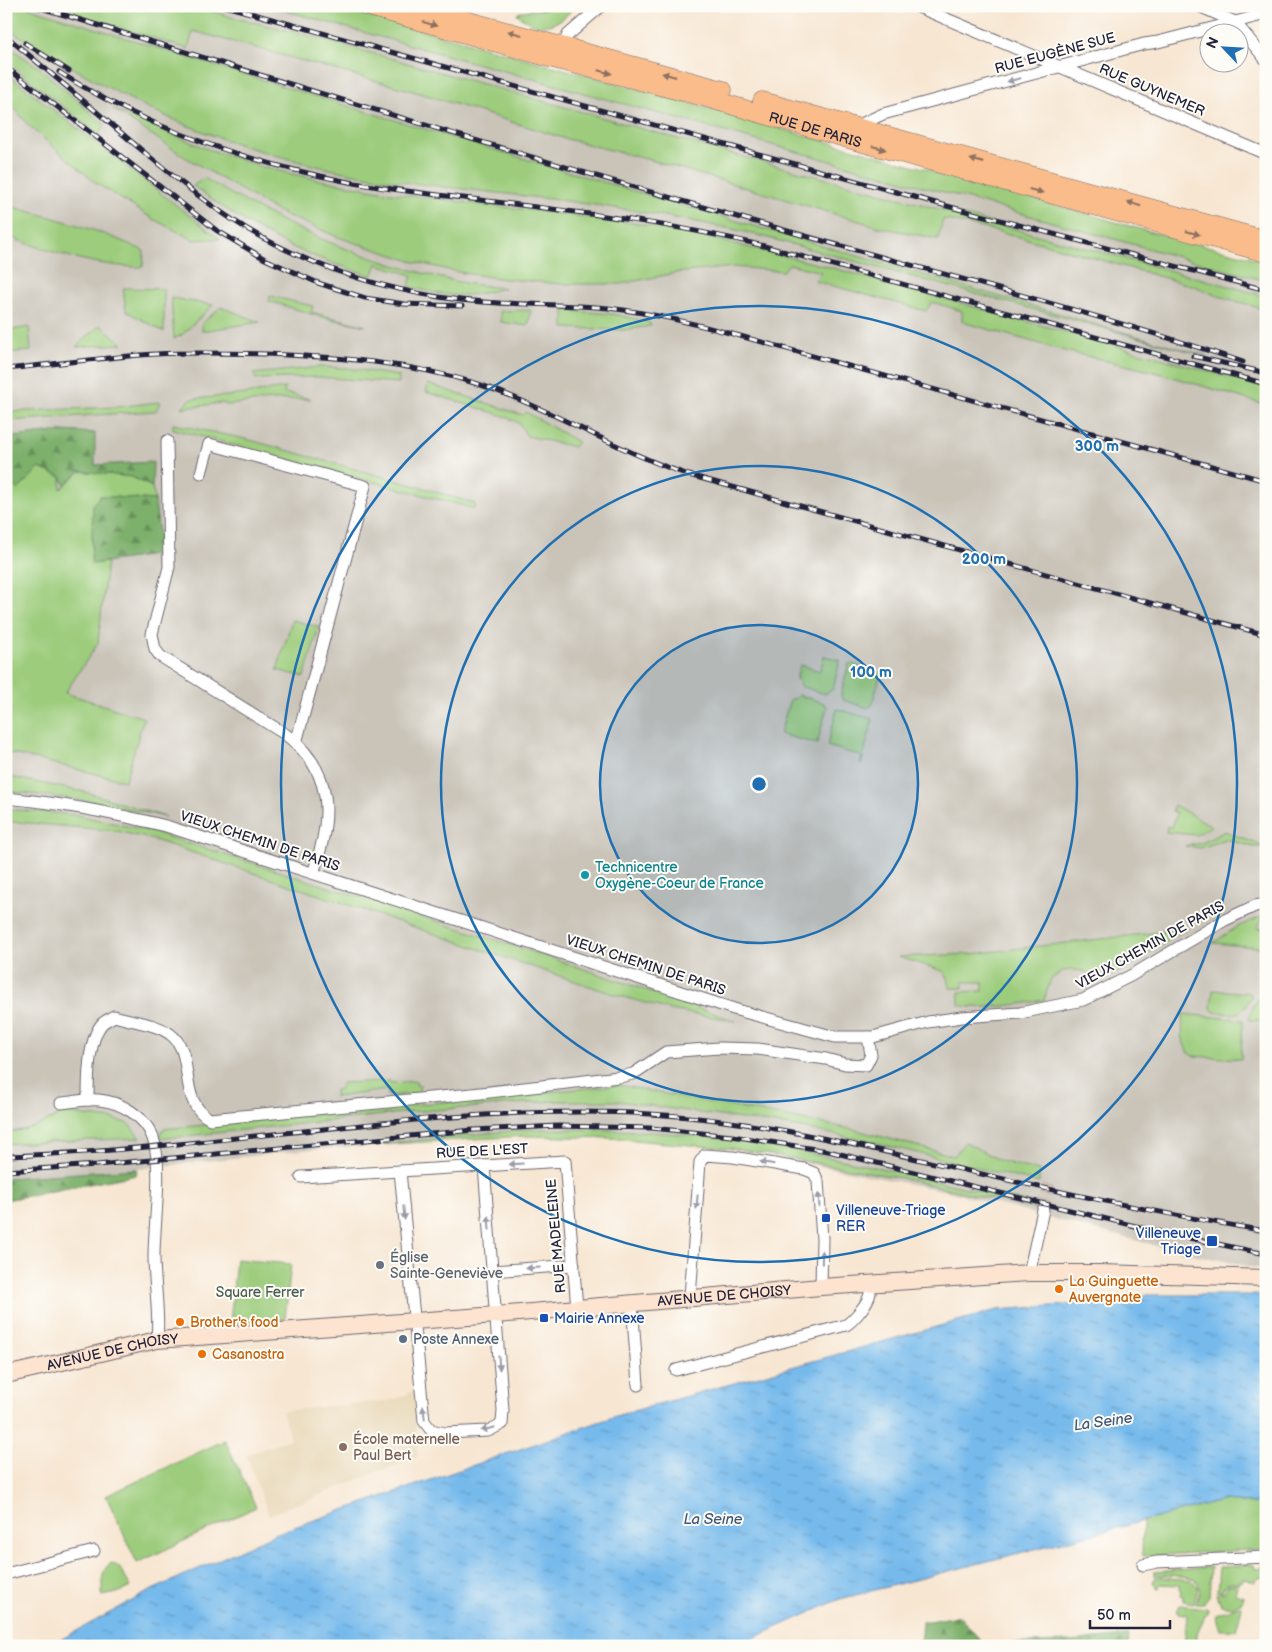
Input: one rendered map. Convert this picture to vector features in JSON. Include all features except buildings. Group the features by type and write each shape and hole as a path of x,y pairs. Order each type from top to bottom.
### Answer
{"main road":[{"name":"RUE DE PARIS","path":"366,6 560,52 855,127 1266,240"},
{"name":"RUE DE PARIS","path":"414,6 703,97 852,140 1266,253"},
{"name":"AVENUE DE CHOISY","path":"6,1375 157,1340 577,1308 690,1297 1029,1273 1101,1273 1266,1278"}],"street":[{"name":"RUE GUYNEMER","path":"916,6 1266,154"},
{"path":"1198,6 1235,22"},
{"path":"560,52 568,35 593,8"},
{"name":"RUE EUGÈNE SUE","path":"1235,22 1266,14"},
{"name":"RUE EUGÈNE SUE","path":"855,127 883,114 1029,74 1200,31"},
{"path":"1250,40 1266,60"},
{"path":"167,441 170,557 168,576 152,634 155,649 160,656 296,743 310,759 323,787 327,802 323,839 313,873"},
{"path":"201,473 209,444 365,486 296,743"},
{"name":"VIEUX CHEMIN DE PARIS","path":"6,798 72,806 121,815 193,834 737,1010 799,1029 835,1037 868,1037 928,1022 962,1017 1020,1013 1083,1000 1132,975 1224,920 1254,906 1266,904"},
{"path":"88,1100 88,1080 93,1042 101,1024 114,1016 164,1030 173,1035 182,1049 190,1093 195,1107 202,1115 210,1119 472,1094 620,1077 633,1074 666,1052 719,1048 758,1049 826,1059 845,1064 866,1065 871,1055 868,1037"},
{"path":"61,1103 88,1100 116,1104 133,1112 146,1125 153,1138 157,1170 154,1255 158,1320 157,1340"},
{"path":"690,1297 700,1162 705,1154 733,1157 814,1173 818,1181 822,1234 822,1287"},
{"name":"RUE DE L'EST","path":"301,1177 565,1161"},
{"name":"RUE MADELEINE","path":"565,1161 577,1308"},
{"path":"400,1171 424,1421 432,1430 445,1433 488,1431 502,1424 503,1410 484,1166"},
{"path":"1029,1273 1042,1210"},
{"path":"493,1271 574,1266"},
{"path":"676,1370 846,1325 858,1314 870,1293 869,1284"},
{"path":"632,1303 638,1386"},
{"path":"6,1574 94,1551"},
{"path":"1143,1564 1266,1557"}],"shaded area":[{"path":"6,6 287,6 1266,272 1266,1269 1161,1247 950,1192 735,1149 610,1138 524,1136 303,1150 137,1169 6,1178"},
{"name":"École maternelle Paul Bert","path":"414,1391 418,1456 269,1515 246,1455 290,1439 282,1411 394,1400"}],"green space":[{"path":"6,6 24,6 466,141 1207,356 750,233 660,215 599,206 382,179 333,170 270,154 194,128 138,103 100,83 6,28"},
{"path":"49,6 196,6 231,17 304,34 718,150 1266,296 1266,310 1215,295 1197,287 1013,235 943,219 938,239 879,227 658,162 563,138 413,91 193,31 188,49"},
{"path":"268,6 330,6 1140,229 1266,261 1266,281"},
{"path":"554,6 571,6 567,15 550,25 539,26 533,24 517,14 525,11"},
{"path":"6,45 41,69 105,125 99,135 6,61"},
{"path":"6,73 220,239 194,240 153,219 96,183 28,125 6,97"},
{"path":"113,109 205,148 266,168 315,179 391,193 643,224 826,266 1266,387 1266,405 1159,373 1065,351 962,322 962,311 932,302 926,311 815,281 821,272 789,264 783,271 734,267 676,273 620,284 561,284 505,279 458,272 411,261 338,237 277,211 185,157"},
{"path":"204,178 281,220 360,254 442,278 504,288 478,294 445,295 409,286 412,275 377,264 372,276 319,258 268,235 230,212 193,186"},
{"path":"6,205 76,225 127,243 144,251 143,267 90,261 56,253 6,236"},
{"path":"123,288 164,289 164,332 126,311"},
{"path":"270,296 313,306 311,312 366,326 321,317 269,301"},
{"path":"171,298 213,305 182,335 174,339"},
{"path":"221,307 260,322 202,331 202,323"},
{"path":"531,310 528,326 501,322 500,311"},
{"path":"564,310 613,314 649,322 651,326 623,330 564,328"},
{"path":"100,325 123,344 76,347"},
{"path":"29,327 31,351 6,353 6,331"},
{"path":"320,367 348,368 399,376 399,383 317,377 256,379 253,374"},
{"path":"428,384 523,415 526,412 578,442 574,447 527,436 519,423 504,416 426,392"},
{"path":"285,388 284,393 311,399 270,400 228,405 221,403 193,407 191,405 190,407 181,408 191,399"},
{"path":"160,402 156,411 6,421 6,412 115,407"},
{"path":"173,424 246,439 431,490 475,504 475,509 173,429"},
{"path":"62,431 95,433 95,465 153,462 152,487 132,477 80,471 65,485 61,477 39,468 18,490 6,481 6,438"},
{"path":"39,468 61,477 61,489 80,471 132,477 152,487 155,500 100,496 92,564 107,562 98,643 65,693 144,718 125,781 6,752 6,481 9,481 18,489"},
{"path":"100,496 155,500 161,554 91,564 93,504"},
{"path":"292,620 319,627 304,677 277,670"},
{"path":"824,656 840,660 833,689 825,694 800,686 799,681 796,679 800,665 820,671"},
{"path":"849,663 881,673 872,705 868,708 843,700 841,695"},
{"path":"798,695 824,703 827,707 817,744 780,734 790,699 795,699"},
{"path":"837,709 873,719 861,765 861,756 827,746"},
{"path":"6,776 89,793 165,817 96,802 6,791"},
{"path":"1174,805 1212,826 1196,835 1166,832 1167,826 1172,828 1177,813 1172,811"},
{"path":"6,809 77,815 149,831 552,958 736,1021 670,1010 613,994 158,841 117,831 6,821"},
{"path":"1225,831 1265,847 1254,847 1225,839 1201,848 1185,846 1202,843"},
{"path":"1263,916 1266,917 1266,921 1261,919 1258,928 1263,929 1266,926 1266,948 1213,943 1237,927"},
{"path":"1186,929 1123,970 1101,981 1083,971 1063,971 1051,979 1044,1000 1001,1006 968,1007 959,1005 959,992 983,991 983,982 963,982 963,988 950,988 948,978 943,971 898,957 971,954"},
{"path":"1213,990 1249,993 1252,995 1244,1008 1238,1013 1214,1012 1211,1008"},
{"path":"1262,994 1266,994 1266,1021 1249,1020 1253,1006"},
{"path":"1183,1014 1243,1020 1241,1059 1192,1056 1183,1042"},
{"path":"390,1081 391,1083 416,1081 416,1085 420,1085 419,1090 415,1094 388,1096 387,1090 335,1097 335,1090 340,1089 341,1083"},
{"path":"619,1085 856,1130 954,1156 965,1142 1001,1161 1039,1171 1039,1183 877,1143 796,1127 618,1101 555,1101 410,1112 159,1139 163,1129"},
{"path":"63,1113 113,1119 129,1124 140,1138 6,1144 6,1132 36,1126"},
{"path":"531,1129 652,1132 700,1136 763,1145 878,1168 1031,1203 1035,1209 902,1178 735,1149 610,1138 524,1136 358,1146"},
{"path":"137,1169 136,1175 6,1200 6,1178"},
{"name":"Square Ferrer","path":"236,1259 291,1264 285,1319 230,1323"},
{"path":"225,1440 256,1507 137,1563 106,1496"},
{"path":"1222,1501 1266,1504 1266,1549 1142,1556 1143,1521"},
{"path":"112,1563 119,1567 131,1587 103,1596 102,1581 104,1572 108,1565"},
{"path":"1254,1565 1255,1569 1266,1565 1266,1577 1257,1578 1255,1582 1243,1578 1242,1582 1239,1581 1238,1584 1228,1583 1222,1591 1217,1592 1219,1567"},
{"path":"1211,1567 1209,1597 1204,1603 1196,1603 1200,1590 1196,1579 1163,1575 1154,1576 1154,1572"},
{"path":"1154,1578 1192,1580 1198,1588 1194,1603 1183,1601 1183,1596 1180,1596 1181,1590 1179,1590 1179,1585 1160,1584 1159,1588 1156,1588 1156,1584 1153,1583"},
{"path":"1233,1584 1237,1586 1235,1594 1244,1597 1242,1602 1232,1607 1221,1605 1217,1594 1224,1592 1228,1585"},
{"path":"1180,1605 1207,1608 1208,1610 1197,1633 1197,1646 1184,1646 1187,1615 1177,1611"},
{"path":"1239,1606 1242,1608 1236,1630 1220,1630 1216,1614"},
{"path":"959,1616 984,1644 1071,1642 1129,1635 1128,1646 920,1646 922,1622"}],"water":[{"name":"La Seine","path":"1145,1295 1266,1295 1266,1504 1222,1501 840,1599 736,1646 49,1646 150,1591 277,1533 619,1415 997,1310 1121,1301"}],"tunnel":[{"path":"1043,1210 1050,1181"}],"railway":[{"path":"35,6 580,171 823,241 1064,307 1243,362"},
{"path":"225,6 943,205 1266,290"},
{"path":"6,36 163,168 227,216 282,248 325,267 370,282 439,297 481,302 587,306 674,319 1266,481"},
{"path":"25,43 69,71"},
{"path":"6,67 216,230 265,259 318,283 365,298 404,304 462,306"},
{"path":"59,72 124,109 159,125 229,151 302,172 378,187 597,215 731,238 1266,384"},
{"path":"6,369 137,355 211,353 346,359 425,370 478,384 505,394 636,454 689,475 1266,635"},
{"path":"1193,356 1266,373"},
{"path":"6,1156 87,1152 167,1145 408,1120 569,1112 650,1114 733,1122 815,1136 1085,1197 1266,1231"},
{"path":"6,1171 97,1165 474,1130 558,1126 651,1128 732,1136 828,1151 1160,1232 1266,1254"}],"place":[{"name":"Technicentre Oxygène-Coeur de France","path":"585,875"},
{"name":"Villeneuve-Triage RER","path":"826,1218"},
{"name":"Villeneuve Triage","path":"1212,1241"},
{"name":"Église Sainte-Geneviève","path":"380,1265"},
{"name":"La Guinguette Auvergnate","path":"1059,1289"},
{"name":"Mairie Annexe","path":"544,1318"},
{"name":"Brother's food","path":"180,1322"},
{"name":"Poste Annexe","path":"403,1339"},
{"name":"Casanostra","path":"202,1354"},
{"name":"École maternelle Paul Bert","path":"343,1447"}]}
